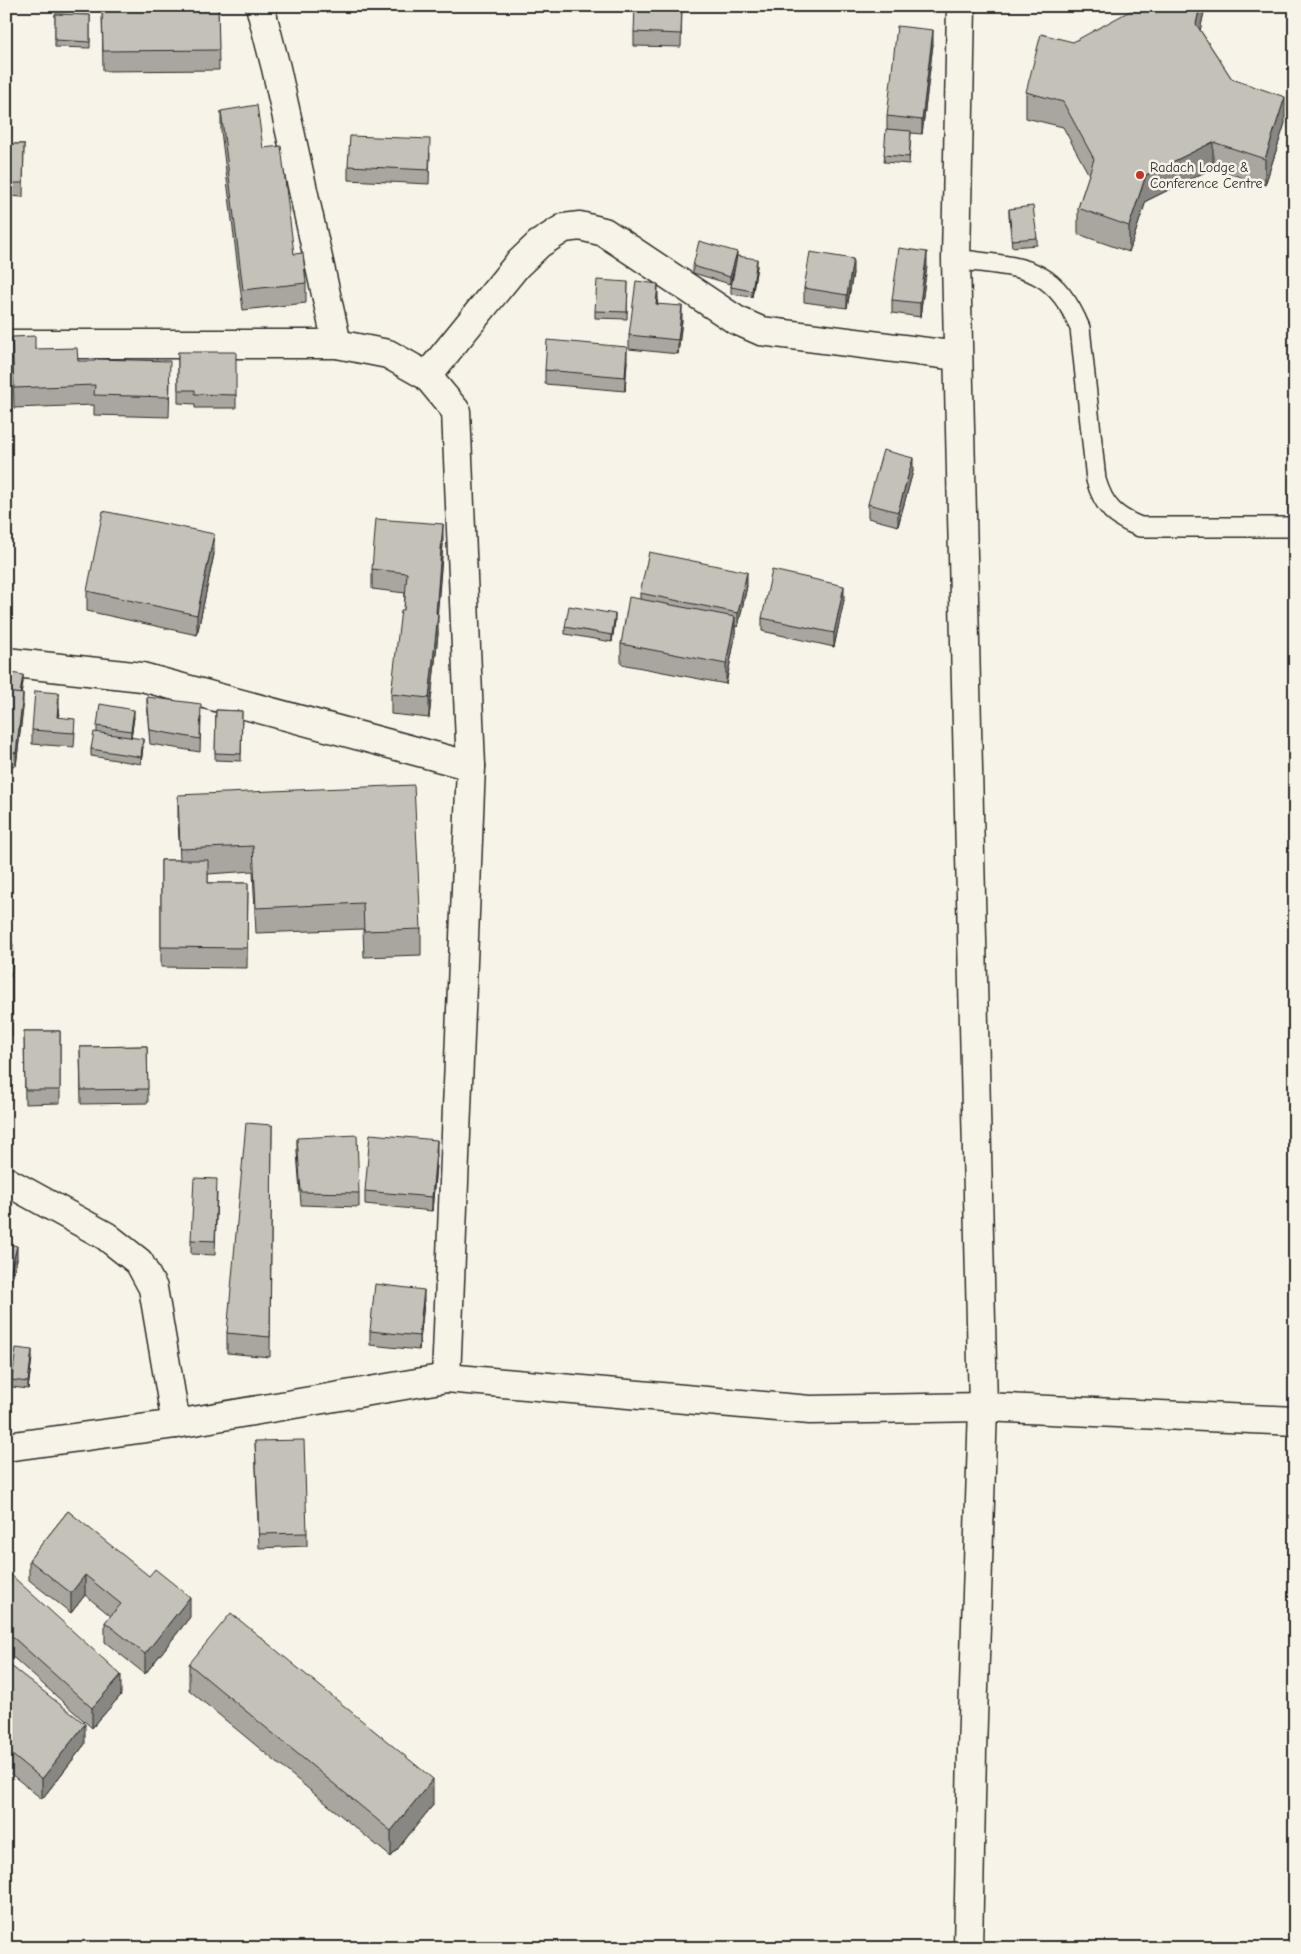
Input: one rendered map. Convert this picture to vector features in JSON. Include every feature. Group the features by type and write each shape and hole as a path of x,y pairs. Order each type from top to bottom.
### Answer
{"street":[{"path":"260,6 276,68 337,344"},
{"path":"961,6 956,259 983,1407 972,1740 968,1948"},
{"path":"427,376 517,265 539,244 564,228 580,226 604,232 736,320 761,331 958,356"},
{"path":"6,344 337,344 388,354 427,376 456,411 471,766 446,1378"},
{"path":"6,662 142,677 471,766"},
{"path":"6,1181 106,1236 139,1262 153,1288 176,1424"},
{"path":"6,1447 176,1424 446,1378 810,1410 983,1407 1295,1421"}],"lane":[{"path":"956,259 1024,269 1040,275 1058,289 1071,307 1080,328 1096,480 1101,497 1112,512 1124,521 1140,527 1295,527"}],"building":[{"path":"102,6 218,6 219,50 103,51"},
{"path":"635,6 682,6 681,34 634,32"},
{"path":"1139,6 1200,6 1196,24 1232,79 1285,97 1265,159 1213,142 1146,175 1129,226 1078,208 1094,159 1063,102 1026,92 1041,34 1073,42"},
{"path":"55,14 90,15 90,42 55,40"},
{"path":"897,26 933,30 922,120 887,116"},
{"path":"257,105 263,148 281,146 294,254 303,253 306,283 243,290 221,111"},
{"path":"886,129 911,131 909,157 884,155"},
{"path":"350,136 430,139 429,170 348,166"},
{"path":"6,144 24,144 23,183 6,183"},
{"path":"1033,206 1037,238 1012,240 1009,209"},
{"path":"699,241 737,252 730,277 693,266"},
{"path":"899,248 927,252 920,303 892,300"},
{"path":"810,252 853,259 847,295 804,288"},
{"path":"737,256 757,259 752,291 731,287"},
{"path":"597,280 628,282 627,312 595,311"},
{"path":"636,281 658,284 656,304 682,306 678,340 629,335"},
{"path":"35,336 35,349 77,348 78,361 95,361 95,359 170,361 169,397 94,395 95,385 14,388 12,337"},
{"path":"547,340 627,347 625,377 545,370"},
{"path":"178,352 236,352 236,395 195,394 195,390 178,390"},
{"path":"883,450 913,458 898,512 868,504"},
{"path":"103,511 214,534 197,615 87,591"},
{"path":"376,519 443,524 436,613 438,614 429,698 391,694 401,610 404,610 407,573 372,569"},
{"path":"649,552 747,572 738,613 640,593"},
{"path":"772,570 844,586 834,633 762,618"},
{"path":"629,597 735,617 726,664 621,644"},
{"path":"569,606 615,614 612,635 565,627"},
{"path":"6,672 23,675 20,694 6,692"},
{"path":"35,691 59,693 57,717 75,719 74,733 32,730"},
{"path":"6,692 23,694 16,753 6,751"},
{"path":"147,697 201,704 200,739 150,730"},
{"path":"100,704 134,710 131,731 97,726"},
{"path":"216,710 242,711 241,754 215,753"},
{"path":"94,732 143,739 141,757 91,749"},
{"path":"414,785 421,929 364,931 363,903 256,908 253,846 180,849 178,795"},
{"path":"161,860 208,860 208,883 248,883 247,948 161,947"},
{"path":"6,944 13,944 12,973 6,973"},
{"path":"6,976 12,976 12,1022 6,1022"},
{"path":"24,1031 60,1031 60,1090 25,1090"},
{"path":"147,1046 148,1089 81,1090 80,1047"},
{"path":"246,1123 272,1125 270,1337 227,1333"},
{"path":"370,1134 437,1140 432,1197 365,1191"},
{"path":"357,1135 359,1193 301,1192 297,1138"},
{"path":"194,1178 217,1179 215,1241 191,1240"},
{"path":"6,1243 17,1246 10,1273 6,1272"},
{"path":"375,1284 424,1290 419,1336 370,1331"},
{"path":"16,1348 32,1350 28,1382 12,1380"},
{"path":"304,1440 307,1533 259,1534 255,1441"},
{"path":"68,1511 149,1576 155,1569 190,1597 145,1654 105,1622 121,1604 85,1575 71,1593 29,1560"},
{"path":"11,1575 121,1675 92,1708 6,1631 6,1580"},
{"path":"231,1613 433,1779 391,1831 189,1664"},
{"path":"6,1662 85,1724 42,1779 6,1750"}],"place":[{"name":"Radach Lodge & Conference Centre","path":"1140,175"}]}
